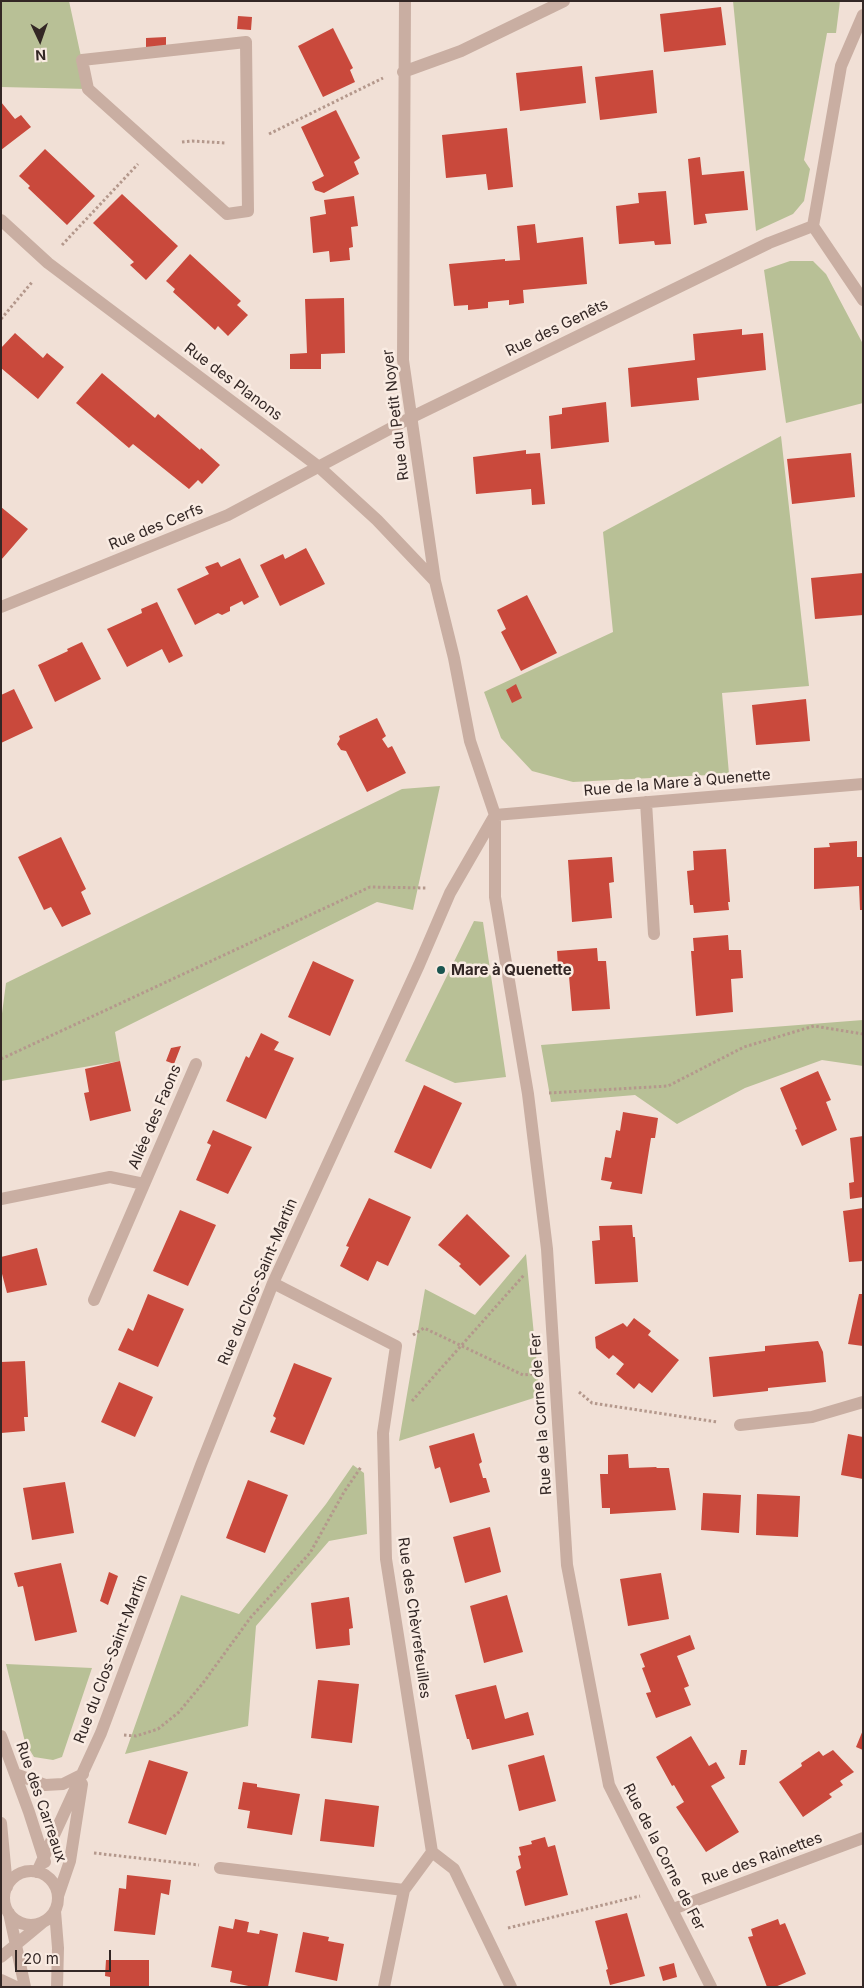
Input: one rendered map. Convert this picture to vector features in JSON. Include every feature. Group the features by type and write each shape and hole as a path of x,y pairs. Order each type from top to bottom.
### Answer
{"street":[{"name":"Rue du Petit Noyer","path":"405,1 403,72 403,360 435,581 454,658 470,742 495,815"},
{"path":"403,72 461,51 564,1"},
{"path":"863,15 841,66 812,226 863,300"},
{"path":"246,42 248,145 248,210 227,214 88,89 82,60 246,42"},
{"name":"Rue des Planons","path":"1,220 48,263 319,467 377,520 435,581"},
{"name":"Rue des Genêts","path":"319,467 410,418 769,243 812,226"},
{"name":"Rue des Cerfs","path":"1,607 228,515 319,467"},
{"name":"Rue de la Mare à Quenette","path":"495,815 863,784"},
{"path":"646,802 654,934"},
{"name":"Rue de la Corne de Fer","path":"495,815 495,897 528,1094 547,1249 567,1565 609,1785 662,1890 674,1909 712,1987"},
{"name":"Rue du Clos-Saint-Martin","path":"37,1872 101,1733 201,1465 273,1282 419,965 450,893 495,815"},
{"name":"Allée des Faons","path":"94,1300 196,1064"},
{"name":"Allée des Faons","path":"1,1199 110,1177 144,1184"},
{"name":"Rue des Chèvrefeuilles","path":"273,1282 396,1346 383,1433 386,1559 432,1852"},
{"path":"740,1425 812,1417 863,1402"},
{"name":"Rue des Carreaux","path":"1,1736 50,1879"},
{"path":"15,1774 45,1785 62,1784 83,1774"},
{"name":"Rue du Clos-Saint-Martin","path":"58,1896 70,1862 76,1835 83,1774"},
{"path":"1,1823 4,1896 25,1987"},
{"name":"Rue des Rainettes","path":"674,1909 863,1838"},
{"path":"384,1987 404,1890 432,1852 454,1869 511,1987"},
{"path":"220,1868 404,1890"},
{"path":"4,1896 19,1874 28,1871 37,1872 50,1879 54,1884 58,1896 55,1911 58,1948 57,1987"},
{"path":"1,1957 55,1911"},
{"path":"9,1914 15,1920 24,1924 42,1923"},
{"path":"1,1980 16,1987"}],"path":[{"path":"1,319 60,247 153,148 192,140 248,145 382,78 403,72"},
{"path":"1,1059 370,887 428,888"},
{"path":"528,1094 668,1086 744,1047 814,1026 863,1034"},
{"path":"410,1404 547,1249"},
{"path":"101,1733 136,1736 158,1729 179,1712 203,1684 251,1617 310,1554 344,1492 383,1433"},
{"path":"76,1835 95,1853 220,1868"},
{"path":"485,1934 662,1890"}],"green space":[{"path":"1,1 69,1 88,89 1,87"},
{"path":"733,1 840,1 836,33 827,33 804,160 810,169 804,201 793,214 756,231"},
{"path":"790,261 813,261 826,274 863,344 863,403 786,423 764,270"},
{"path":"781,436 809,686 722,693 729,774 573,782 532,771 501,738 484,692 613,632 603,532"},
{"path":"440,786 413,910 377,902 115,1032 120,1061 1,1081 1,1021 6,983 402,789"},
{"path":"474,921 483,922 506,1077 455,1083 405,1061"},
{"path":"863,1020 863,1066 822,1060 745,1088 677,1124 635,1095 551,1102 541,1045"},
{"path":"526,1254 540,1396 399,1441 425,1289 475,1315"},
{"path":"353,1465 364,1473 367,1534 329,1541 256,1626 248,1726 125,1754 181,1595 239,1614 326,1504"},
{"path":"6,1664 92,1668 62,1757 53,1760 34,1757 25,1742"}],"building":[{"path":"721,7 726,45 664,52 660,14"},
{"path":"238,16 252,17 251,30 237,29"},
{"path":"333,28 353,68 350,70 355,82 323,97 298,46"},
{"path":"166,37 166,50 146,52 146,38"},
{"path":"582,66 586,103 520,111 516,73"},
{"path":"653,70 657,113 600,120 595,77"},
{"path":"1,102 15,119 21,115 31,127 1,150"},
{"path":"336,110 360,158 354,162 359,174 324,193 315,190 312,182 324,176 301,127"},
{"path":"507,128 513,187 488,190 486,174 446,178 442,135"},
{"path":"45,149 95,196 67,225 28,188 30,186 19,176"},
{"path":"700,157 702,175 744,171 748,210 705,214 707,223 694,225 688,159"},
{"path":"666,191 671,244 655,245 654,241 619,244 616,206 639,203 638,193"},
{"path":"122,194 178,246 146,280 130,265 134,262 93,223"},
{"path":"354,196 358,226 351,227 353,247 349,248 350,260 330,262 329,251 313,253 310,217 326,214 324,200"},
{"path":"535,224 537,243 583,237 587,284 523,290 524,303 509,305 509,300 488,302 488,308 468,310 468,305 454,306 449,264 505,259 505,261 520,260 517,226"},
{"path":"190,254 241,301 237,305 248,315 228,336 218,326 215,330 173,292 175,289 166,281"},
{"path":"344,298 345,353 321,354 321,369 290,369 290,354 307,353 305,299"},
{"path":"742,329 742,335 763,333 766,370 697,378 699,400 631,407 628,368 695,360 693,334"},
{"path":"15,333 43,358 47,353 64,367 38,399 1,368 1,348"},
{"path":"102,373 155,418 158,414 220,465 202,484 198,480 189,489 133,444 129,448 76,403"},
{"path":"606,402 609,442 551,449 549,416 562,414 562,408"},
{"path":"526,450 526,454 540,453 545,504 532,505 531,489 476,494 473,457"},
{"path":"851,453 855,497 792,504 787,459"},
{"path":"1,507 28,529 1,560"},
{"path":"306,548 325,584 280,606 260,565 283,554 285,559"},
{"path":"240,558 259,597 244,605 242,601 230,607 230,611 222,615 218,613 195,625 177,589 209,574 205,567 218,562 221,567"},
{"path":"863,573 863,615 815,619 811,578"},
{"path":"527,595 557,653 521,671 501,632 506,629 497,610"},
{"path":"157,602 183,656 169,663 162,649 127,667 107,629 142,613 141,609"},
{"path":"82,642 101,679 55,702 38,665"},
{"path":"516,684 522,698 512,703 506,690"},
{"path":"14,689 33,728 1,743 1,695"},
{"path":"806,699 810,741 756,745 752,705"},
{"path":"377,718 386,736 382,739 388,748 392,746 406,773 367,792 346,751 341,750 337,744 340,739 339,736"},
{"path":"61,837 86,889 81,892 91,914 62,927 51,907 44,910 18,857"},
{"path":"857,841 857,857 863,857 863,910 860,910 859,886 814,889 814,848 830,847 829,843"},
{"path":"726,849 729,910 694,913 693,905 690,905 687,871 694,870 693,851"},
{"path":"612,857 614,882 609,883 612,918 572,922 568,860"},
{"path":"728,935 729,950 741,950 743,978 731,979 733,1012 696,1016 691,951 694,951 693,938"},
{"path":"597,948 598,961 606,961 610,1009 572,1011 568,965 558,966 557,951"},
{"path":"313,961 354,980 330,1036 288,1017"},
{"path":"261,1033 279,1042 274,1050 294,1058 266,1119 226,1101 246,1056 249,1058"},
{"path":"181,1046 174,1064 166,1061 171,1048"},
{"path":"120,1061 131,1111 90,1121 84,1093 89,1092 85,1069"},
{"path":"818,1071 831,1100 826,1102 837,1130 802,1146 780,1088"},
{"path":"424,1085 462,1103 431,1169 394,1152"},
{"path":"623,1112 658,1118 655,1138 651,1138 642,1194 610,1189 612,1182 601,1180 605,1157 611,1158 616,1130 620,1131"},
{"path":"213,1130 252,1147 228,1194 196,1180 211,1145 207,1143"},
{"path":"863,1136 863,1197 850,1199 849,1183 854,1182 850,1138"},
{"path":"369,1198 411,1217 388,1266 377,1261 368,1281 340,1266 349,1247 346,1246"},
{"path":"863,1208 863,1261 849,1262 843,1211"},
{"path":"180,1210 216,1225 188,1286 153,1271"},
{"path":"467,1214 510,1256 480,1286 459,1266 461,1264 438,1245"},
{"path":"632,1225 633,1237 635,1237 638,1282 595,1284 592,1241 600,1240 599,1226"},
{"path":"37,1248 47,1285 7,1293 1,1270 1,1257"},
{"path":"148,1294 184,1309 158,1367 118,1350 128,1328 133,1331"},
{"path":"859,1294 863,1294 863,1346 848,1344"},
{"path":"634,1318 651,1331 648,1335 679,1360 652,1393 639,1383 634,1389 616,1374 624,1364 613,1355 609,1359 596,1348 595,1337 623,1323 627,1327"},
{"path":"818,1341 823,1352 826,1382 768,1388 768,1391 713,1397 709,1357 765,1351 765,1346"},
{"path":"25,1361 28,1417 24,1417 25,1431 1,1433 1,1362"},
{"path":"294,1363 332,1378 304,1445 270,1432 276,1418 273,1416"},
{"path":"119,1382 153,1397 135,1437 101,1422"},
{"path":"474,1433 482,1462 479,1464 490,1492 450,1503 440,1467 435,1469 429,1446"},
{"path":"848,1434 863,1437 863,1479 841,1475"},
{"path":"628,1454 629,1468 669,1468 676,1510 610,1514 610,1508 602,1508 600,1474 608,1474 608,1455"},
{"path":"248,1480 288,1495 265,1553 226,1538"},
{"path":"65,1482 74,1533 32,1540 23,1488"},
{"path":"703,1493 741,1495 739,1533 701,1530"},
{"path":"757,1494 800,1496 798,1537 756,1535"},
{"path":"490,1527 501,1572 465,1583 453,1537"},
{"path":"61,1563 77,1632 35,1641 23,1586 18,1587 14,1573"},
{"path":"109,1572 118,1576 108,1605 100,1601"},
{"path":"661,1573 669,1619 628,1626 620,1579"},
{"path":"507,1595 523,1652 484,1663 470,1606"},
{"path":"349,1597 353,1628 349,1629 350,1645 316,1649 311,1603"},
{"path":"690,1635 695,1649 677,1656 689,1686 684,1688 691,1705 656,1718 646,1693 651,1692 642,1668 645,1667 640,1654"},
{"path":"318,1680 359,1684 352,1743 311,1738"},
{"path":"496,1685 505,1719 528,1712 534,1735 472,1750 469,1739 467,1739 455,1695"},
{"path":"863,1730 863,1750 856,1747"},
{"path":"691,1736 709,1766 716,1762 725,1778 711,1786 739,1832 706,1852 676,1807 684,1802 674,1785 672,1786 656,1757"},
{"path":"741,1750 747,1750 745,1765 739,1765"},
{"path":"833,1750 854,1772 840,1781 843,1785 829,1794 832,1797 803,1817 779,1782 802,1766 801,1763 819,1751 823,1756"},
{"path":"544,1755 556,1801 519,1811 508,1765"},
{"path":"149,1760 188,1772 166,1835 128,1823"},
{"path":"243,1782 257,1784 257,1787 300,1794 292,1835 247,1828 250,1811 238,1809"},
{"path":"325,1799 379,1806 374,1847 320,1841"},
{"path":"545,1837 548,1847 555,1845 568,1895 525,1906 516,1871 521,1868 518,1856 521,1855 519,1847 532,1844 531,1841"},
{"path":"127,1875 171,1880 169,1895 161,1893 155,1935 114,1931 119,1888 126,1889"},
{"path":"627,1913 645,1976 610,1985 606,1970 608,1969 595,1921"},
{"path":"235,1919 249,1922 247,1932 259,1934 260,1930 278,1934 268,1987 253,1987 230,1982 232,1971 211,1967 219,1926 233,1929"},
{"path":"778,1919 780,1925 785,1923 806,1974 775,1987 767,1987 748,1937 753,1936 751,1929"},
{"path":"303,1932 329,1937 328,1941 344,1944 337,1981 295,1972"},
{"path":"106,1960 149,1960 149,1987 110,1987 110,1977 105,1976"},
{"path":"674,1963 677,1977 663,1981 659,1967"}],"place":[{"name":"Mare à Quenette","path":"441,970"}]}
